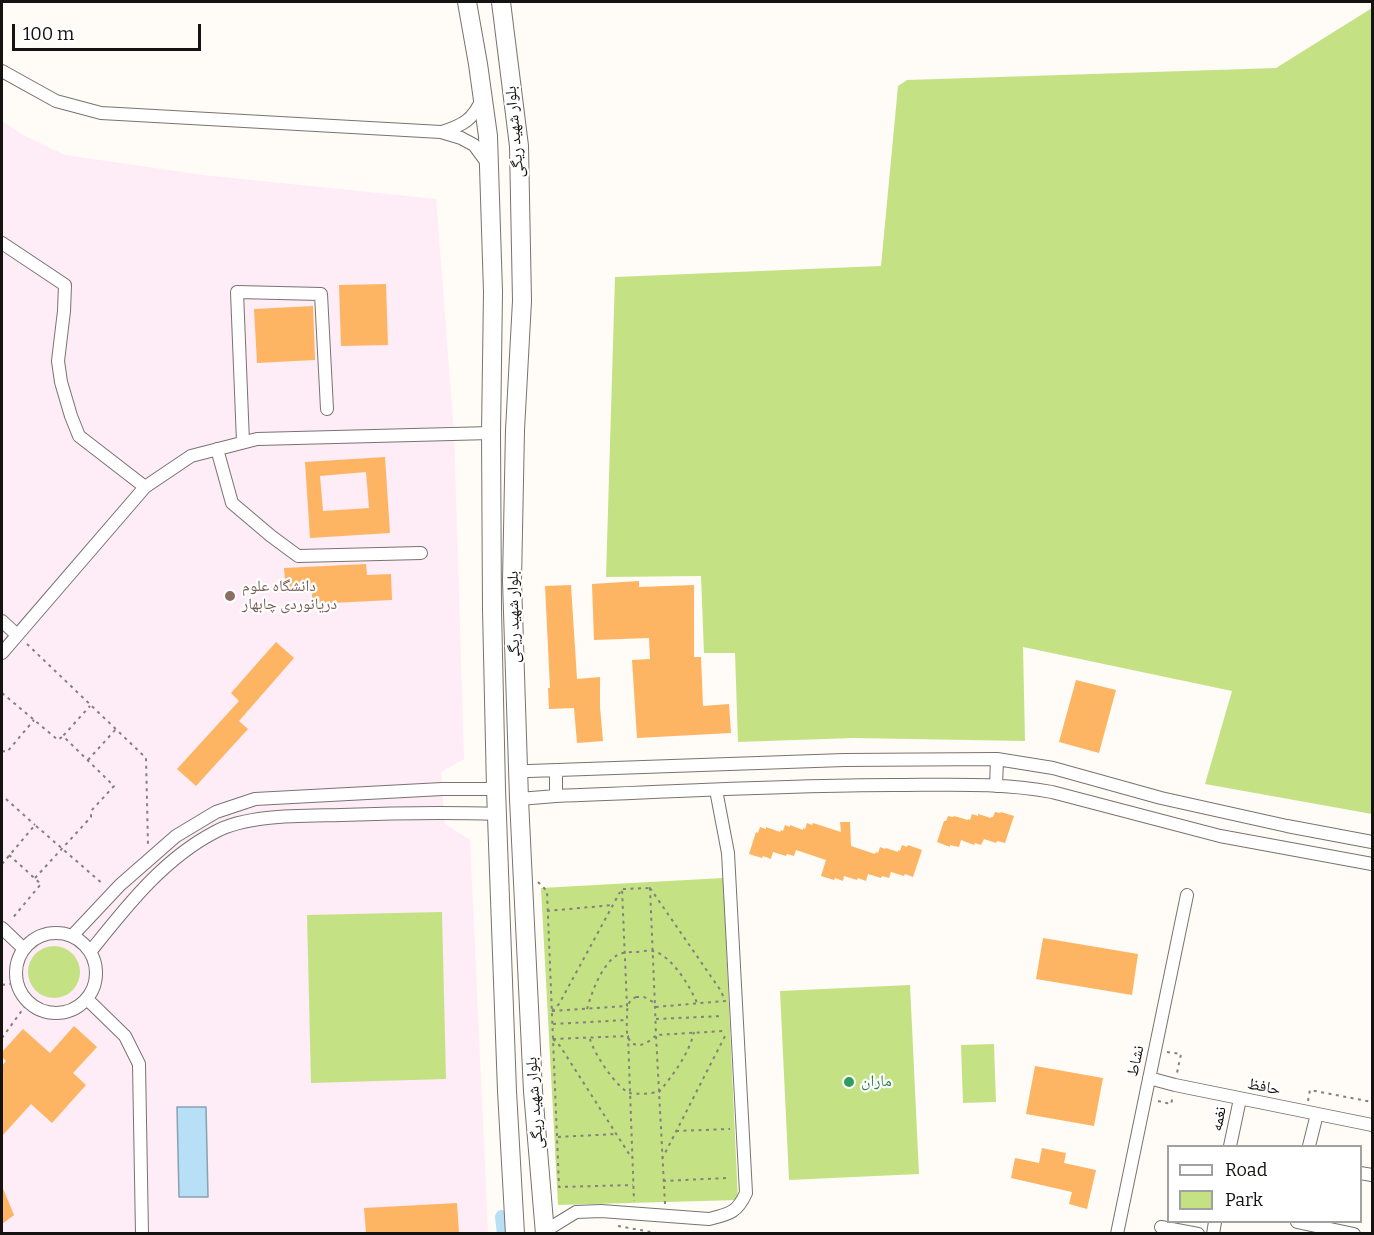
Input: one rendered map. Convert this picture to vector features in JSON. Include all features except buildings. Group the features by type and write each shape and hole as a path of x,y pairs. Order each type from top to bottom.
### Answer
{"highway":[{"name":"بلوار شهید ریگی","path":"467,2 488,136 493,292 492,609 496,789 507,1091 516,1233"},
{"name":"بلوار شهید ریگی","path":"501,2 519,158 522,301 515,430 512,581 519,800 533,1091 549,1233"}],"street":[{"path":"2,71 56,101 101,113 441,132 474,145 489,166"},
{"path":"441,132 460,126 472,117 483,97"},
{"path":"2,243 65,285 58,361 61,382 71,416 79,436 145,488"},
{"path":"243,442 237,292 321,294 327,409"},
{"path":"2,653 145,488 191,456 257,439 491,433"},
{"path":"217,449 232,503 298,556 422,553"},
{"path":"2,621 18,635"},
{"path":"518,771 844,760 997,759 1046,766 1161,798 1372,842"},
{"path":"996,786 997,759"},
{"path":"556,771 556,796"},
{"path":"519,800 556,796 825,786 1029,788 1220,836 1372,864"},
{"path":"72,936 113,892 148,860 176,836 216,812 255,799 442,789 496,789"},
{"path":"549,1233 576,1212 601,1211 709,1219 725,1215 740,1206 746,1193 728,853 716,790"},
{"path":"90,952 129,902 175,858 216,831 247,821 294,816 444,812 497,814"},
{"name":"نشاط","path":"1117,1233 1187,895"},
{"path":"2,928 24,949"},
{"path":"59,933 72,936 90,952 95,963 94,988 87,999 76,1008 63,1013 50,1014 36,1009 25,1000 18,988 15,975 17,961 24,949 34,940 46,934 59,933"},
{"path":"87,999 124,1036 139,1064 142,1233"},
{"name":"حافظ","path":"1149,1078 1372,1125"},
{"name":"نغمه","path":"1230,1145 1240,1098"},
{"path":"1309,1145 1311,1113"},
{"path":"1306,1223 1354,1233"},
{"path":"1161,1227 1198,1233"}],"path":[{"path":"18,635 146,758 148,860"},
{"path":"2,693 58,740 91,705"},
{"path":"2,751 7,752 34,720"},
{"path":"88,760 116,729"},
{"path":"35,878 91,817 91,811 114,786 63,736"},
{"path":"6,799 113,892"},
{"path":"2,864 35,825"},
{"path":"2,928 41,884 9,855"},
{"path":"522,868 547,891 559,1187 633,1185"},
{"path":"622,889 650,888"},
{"path":"650,888 666,1216"},
{"path":"650,888 721,991 725,1001 655,1007"},
{"path":"552,1011 559,1004 622,889"},
{"path":"622,889 634,1213"},
{"path":"548,911 613,905"},
{"path":"587,1009 593,989 613,958 625,952 652,951 665,956 684,980 697,1003"},
{"path":"2,985 17,983"},
{"path":"627,1006 630,1000 644,997 653,1002 655,1007"},
{"path":"2,1038 28,1002"},
{"path":"552,1011 627,1006"},
{"path":"656,1019 726,1016"},
{"path":"553,1024 627,1020"},
{"path":"628,1036 636,1045 643,1045 656,1035 727,1031 662,1159"},
{"path":"660,1092 692,1042 694,1032"},
{"path":"553,1039 628,1036"},
{"path":"590,1038 592,1047 603,1065 630,1093 660,1092"},
{"path":"553,1039 560,1046 632,1159"},
{"path":"1311,1113 1310,1090 1372,1102"},
{"path":"676,1131 742,1129"},
{"path":"558,1137 617,1134"},
{"path":"663,1181 728,1178"}],"shaded area":[{"name":"دانشگاه علوم دریانوردی چابهار","path":"2,121 23,135 65,155 203,175 436,199 454,434 464,759 441,772 445,824 470,840 488,1233 2,1233"}],"green space":[{"path":"1372,8 1372,814 1205,784 1232,691 1023,647 1025,741 853,738 738,742 735,653 704,653 701,576 606,577 615,277 881,266 898,86 907,80 1276,68"},
{"path":"723,878 738,1200 558,1205 541,888"},
{"path":"442,912 446,1079 311,1083 307,915"},
{"path":"54,946 68,950 76,958 80,972 76,986 68,994 54,998 40,994 32,986 28,972 32,958 40,950"},
{"name":"ماران","path":"910,985 919,1174 789,1180 780,991"},
{"path":"994,1044 996,1102 963,1103 961,1045"}],"water":[{"path":"177,1107 206,1107 208,1197 179,1197"}],"waterway":[{"path":"502,1217 504,1234"}],"place":[{"name":"دانشگاه علوم دریانوردی چابهار","path":"230,596"},
{"name":"ماران","path":"849,1082"}]}
